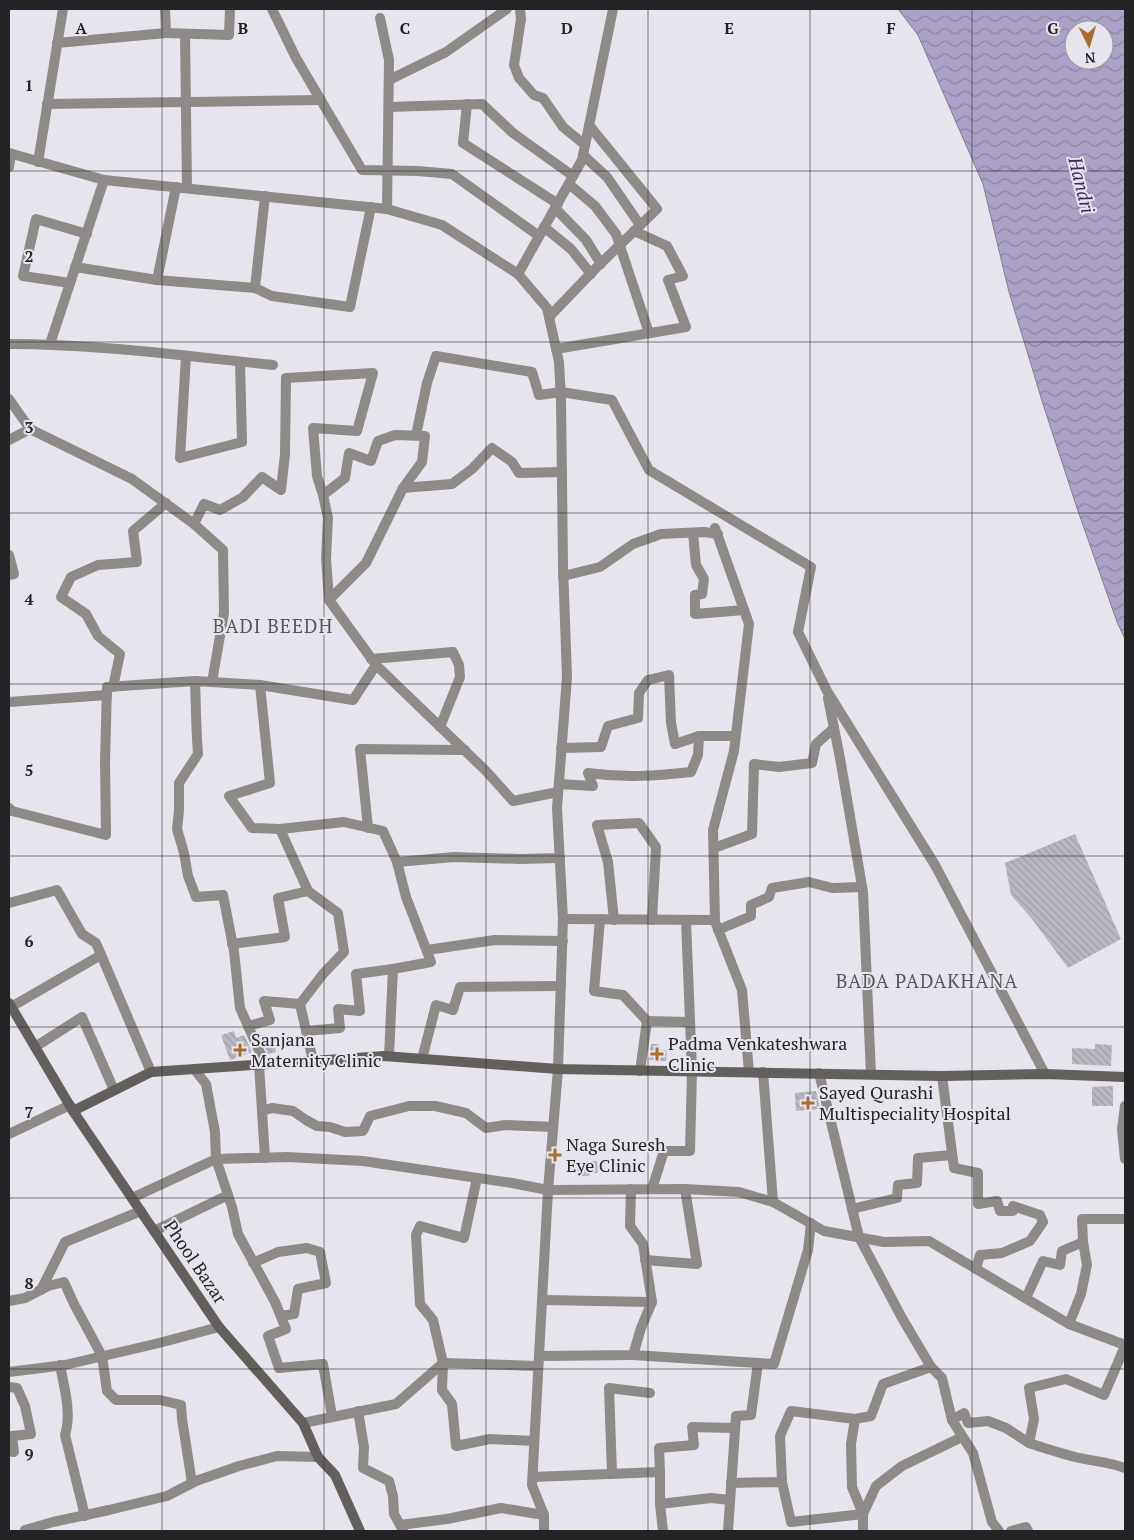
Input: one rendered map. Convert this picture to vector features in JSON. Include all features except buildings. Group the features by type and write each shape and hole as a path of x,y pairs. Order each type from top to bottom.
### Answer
{"street":[{"path":"38,162 63,9"},
{"path":"165,9 166,33"},
{"path":"58,43 166,33 229,35 230,9"},
{"path":"272,9 296,58 362,170 452,174 571,249 590,274"},
{"path":"389,80 446,52 507,9"},
{"path":"520,9 520,27 514,65 520,78 534,95 543,98 563,127 607,176 637,228 667,246 683,276 668,280 686,327 556,349"},
{"path":"518,274 582,160 613,9"},
{"path":"380,18 390,60 387,208"},
{"path":"157,280 182,188 186,102 185,34"},
{"path":"47,104 321,100"},
{"path":"467,104 463,143 556,206 586,240 601,264"},
{"path":"389,107 482,104 513,133 571,180 595,206 616,234 649,333"},
{"path":"549,317 657,209 589,125"},
{"path":"9,167 10,154 104,180 387,208 442,226 518,274 547,308 559,362 561,392 563,576 567,677 557,808 563,919 558,1069 548,1190 532,1485 544,1515 544,1531"},
{"path":"50,344 104,180"},
{"path":"255,288 265,196"},
{"path":"75,267 157,280 255,288 272,296 350,307 371,207"},
{"path":"70,283 23,276 36,219 87,234"},
{"path":"9,344 50,344 273,365"},
{"path":"186,356 180,458 242,442 240,362"},
{"path":"416,436 436,356 532,372 539,395 561,392 612,400 650,470 811,567 798,632 827,690 936,865 1045,1074"},
{"path":"194,524 204,504 220,510 243,497 262,477 281,490 285,454 286,378 373,373 357,432 313,428 317,476 328,518 326,558 329,600 373,662 486,771 512,801 558,788 592,786 588,773 614,776 647,776 691,772 698,755 699,736"},
{"path":"9,399 30,429 132,479 194,524 224,550 224,613 212,682"},
{"path":"9,440 30,429"},
{"path":"323,495 346,478 350,453 371,461 378,441 395,435 425,436 422,462 403,488 366,563 329,600"},
{"path":"403,488 452,484 492,448 512,462 519,473 562,472"},
{"path":"9,808 12,811 106,834 105,761 110,691 120,654 98,636 86,614 61,597 72,577 98,565 137,562 133,531 166,503"},
{"path":"563,576 600,567 633,544 661,534 716,531 749,624 734,751 713,830 717,925 742,990 749,1072"},
{"path":"693,533 696,565 704,579 702,594 695,595 695,614 744,610"},
{"path":"9,555 14,574 9,575"},
{"path":"373,662 452,652 459,665 460,677 440,727"},
{"path":"9,702 195,681 260,685 353,700 373,662"},
{"path":"561,748 601,748 608,726 638,718 639,693 648,680 668,675 671,723 675,744 699,736 736,736"},
{"path":"195,681 198,754 179,783 177,829 188,876 196,897 223,895 232,944 240,1008 262,1064 265,1158"},
{"path":"260,685 270,783 229,796 252,828 280,829 344,822 383,831 397,862 406,898 431,962 356,974 360,1011 338,1009 340,1028 306,1031"},
{"path":"827,690 862,886 872,1074"},
{"path":"714,848 752,834 754,764 779,767 812,763 816,744 834,728"},
{"path":"368,828 360,749 464,750"},
{"path":"614,920 608,862 598,825 639,823 656,847 652,920"},
{"path":"280,829 308,891 338,913 344,952 323,974 300,1004"},
{"path":"397,862 454,857 560,858"},
{"path":"563,919 686,920 717,925 752,916 750,905 769,897 772,888 809,882 832,888 862,886"},
{"path":"9,903 57,890 82,934 96,943 151,1072"},
{"path":"232,944 284,937 278,898 308,891"},
{"path":"600,920 594,991 623,995 647,1021 690,1022"},
{"path":"652,1189 664,1151 690,1151 692,1071 686,920"},
{"path":"427,950 495,940 563,941"},
{"path":"10,1005 101,955"},
{"path":"389,1056 393,969"},
{"path":"422,1059 436,1006 453,1010 460,987 561,986"},
{"path":"248,1026 270,1020 264,1002 300,1004"},
{"path":"300,1004 313,1061"},
{"name":"Phool Bazar","path":"10,1005 71,1108 219,1327 303,1423 318,1457 335,1475 360,1531"},
{"path":"35,1047 82,1017 114,1090"},
{"path":"640,1070 647,1021"},
{"path":"9,1134 114,1090 151,1072 389,1056 558,1069 942,1076 1045,1074 1125,1077"},
{"path":"194,1069 206,1084 215,1132 216,1159 238,1234 275,1302 286,1329 268,1336 279,1368 323,1364 332,1416"},
{"path":"763,1072 774,1202"},
{"path":"819,1073 859,1237 902,1318 931,1367 942,1378 952,1420 973,1454 992,1522 999,1531"},
{"path":"942,1076 954,1168 978,1173 978,1204 997,1201 1000,1211 1013,1211 1014,1206 1040,1215 1043,1222 1030,1241 1002,1253 980,1255 976,1269"},
{"path":"262,1111 272,1108 293,1111 317,1126 330,1127 345,1132 363,1131 370,1116 409,1106 435,1106 466,1113 486,1128 505,1126 553,1127"},
{"path":"1125,1106 1122,1129 1125,1159"},
{"path":"852,1209 897,1198 898,1185 917,1184 918,1158 952,1155"},
{"path":"132,1198 216,1159 287,1157 364,1161 548,1190 685,1189 739,1192 774,1202 824,1231 884,1242 929,1241 1069,1324 1125,1345 1104,1395 1066,1379 1029,1388 1034,1419 1029,1443"},
{"path":"477,1178 464,1238 420,1226 416,1236 420,1304 433,1320 443,1363 442,1390 452,1404 456,1446 490,1439 534,1441"},
{"path":"631,1189 630,1226 643,1244 652,1302 641,1328 633,1355"},
{"path":"645,1260 697,1264 685,1189"},
{"path":"154,1231 228,1195"},
{"path":"41,1290 65,1242 141,1211"},
{"path":"1069,1324 1081,1294 1087,1265 1082,1219 1125,1219"},
{"path":"303,1423 396,1404 443,1363 538,1361 633,1355 774,1364 808,1250 811,1223"},
{"path":"1026,1298 1043,1261 1060,1265 1062,1251 1083,1242"},
{"path":"253,1263 278,1252 308,1248 320,1252 326,1283 298,1289 294,1314 281,1316"},
{"path":"9,1301 25,1298 48,1286 64,1282 102,1356 106,1391 116,1400 160,1400 181,1405 192,1483"},
{"path":"542,1300 652,1302"},
{"path":"9,1372 60,1366 219,1327"},
{"path":"728,1531 736,1416 751,1415 758,1363"},
{"path":"60,1366 67,1406 68,1425 65,1435 85,1516"},
{"path":"863,1514 791,1522 782,1482 780,1436 790,1411 855,1419 871,1416 882,1384 931,1367"},
{"path":"9,1387 17,1388 25,1406 31,1434 12,1436 14,1452 9,1451"},
{"path":"612,1474 609,1388 650,1393"},
{"path":"358,1411 364,1447 363,1468 389,1481 393,1496 394,1514 402,1528 501,1508 544,1515"},
{"path":"952,1420 964,1413 968,1423 988,1421 1006,1428 1029,1443 1076,1457 1111,1463 1125,1468"},
{"path":"855,1419 850,1444 852,1487 863,1514 863,1531"},
{"path":"662,1531 659,1448 694,1445 692,1427 736,1428"},
{"path":"863,1514 876,1486 902,1466 962,1437"},
{"path":"23,1531 167,1496 192,1483 239,1466 277,1456 318,1457"},
{"path":"533,1476 660,1472"},
{"path":"732,1483 782,1482"},
{"path":"660,1504 711,1498 730,1500"},
{"path":"1011,1531 1026,1527 1028,1531"}],"water":[{"name":"Handri","path":"898,9 1125,9 1125,639 1117,622 1077,508 1043,404 1009,292 983,184 918,35"}],"place":[{"name":"Sanjana Maternity Clinic","path":"240,1050"},
{"name":"Padma Venkateshwara Clinic","path":"657,1054"},
{"name":"Sayed Qurashi Multispeciality Hospital","path":"808,1103"},
{"name":"Naga Suresh Eye Clinic","path":"555,1155"}],"district":[{"name":"BADI BEEDH","path":"273,626"},
{"name":"BADA PADAKHANA","path":"927,981"}]}
